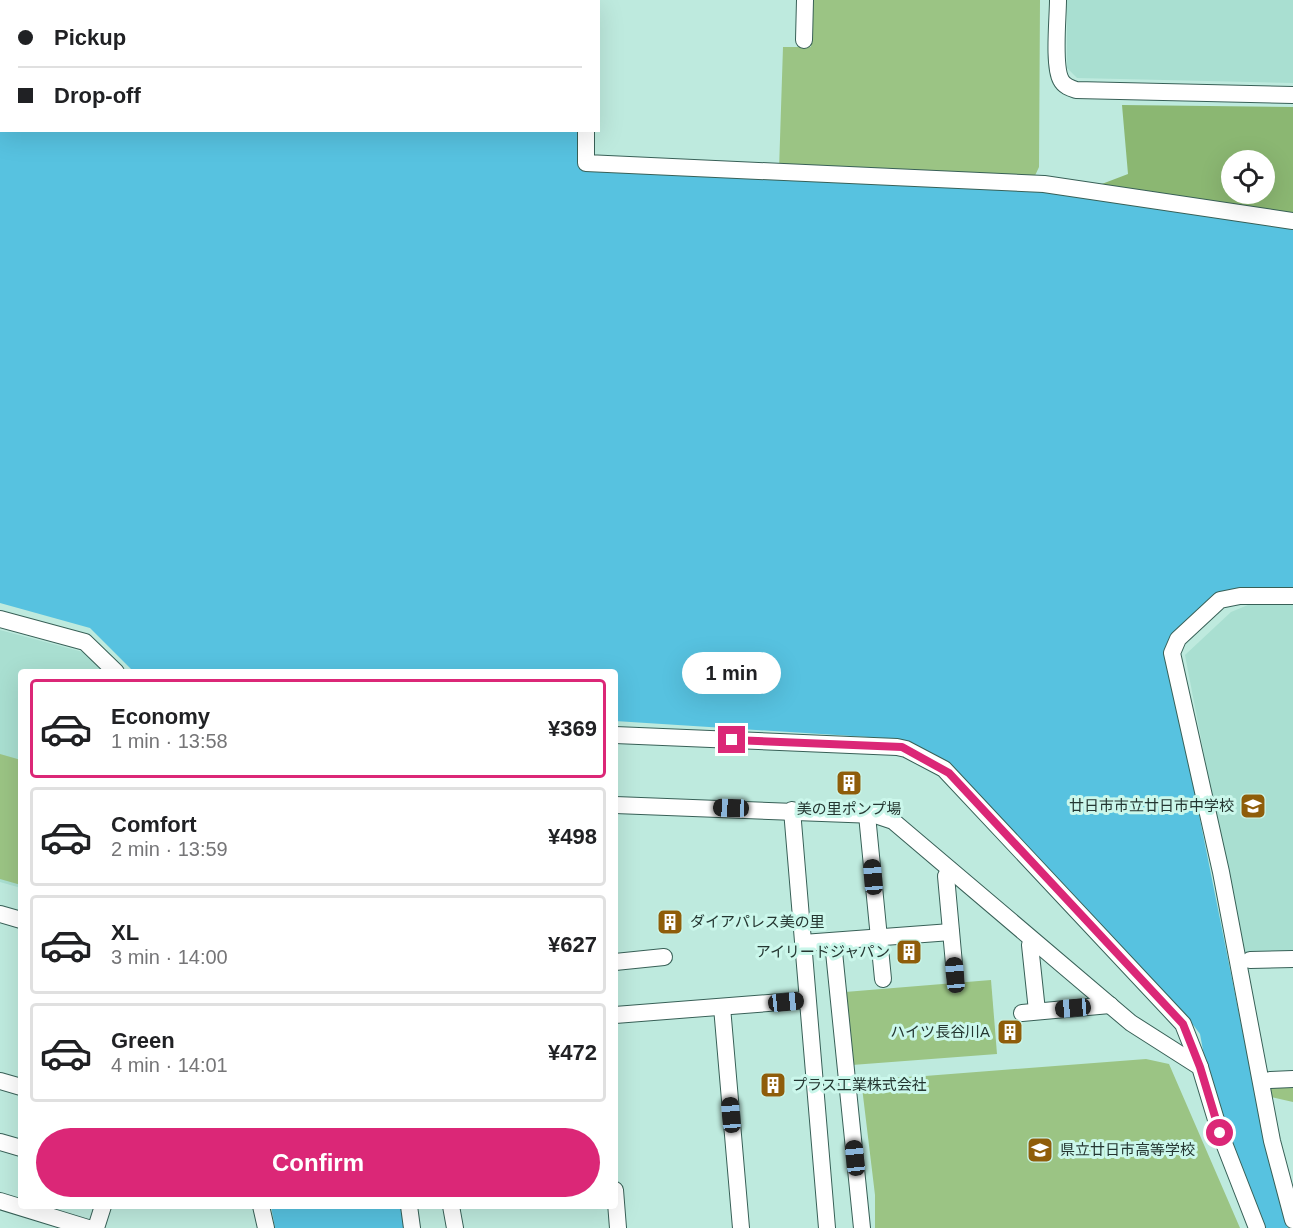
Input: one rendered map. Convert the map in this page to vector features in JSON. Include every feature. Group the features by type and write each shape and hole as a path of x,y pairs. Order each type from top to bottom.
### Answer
{"street":[{"path":"804,40 805,0"},
{"path":"1058,0 1057,69 1066,87 1076,90 1293,95"},
{"path":"586,132 586,163 1044,184 1293,221"},
{"path":"1293,596 1240,596 1220,600 1178,639 1172,653 1221,872 1272,1140 1293,1220"},
{"path":"0,619 85,642 113,669"},
{"path":"618,735 897,747 906,749 944,769 1183,1024 1200,1067 1220,1133 1257,1228"},
{"path":"618,805 792,810 875,815 893,821 1131,1023 1200,1067"},
{"path":"792,810 827,1228"},
{"path":"867,815 883,980"},
{"path":"950,870 946,876 955,975"},
{"path":"0,914 18,919"},
{"path":"803,943 951,932"},
{"path":"1032,940 1029,1012 1110,1005"},
{"path":"833,942 862,1228"},
{"path":"618,962 664,957"},
{"path":"1250,960 1293,959"},
{"path":"618,1015 807,999"},
{"path":"722,1007 741,1228"},
{"path":"1270,1080 1293,1079"},
{"path":"0,1081 18,1087"},
{"path":"0,1142 18,1147"},
{"path":"0,1201 18,1207"},
{"path":"26,1209 88,1228"},
{"path":"96,1228 102,1209"},
{"path":"262,1209 266,1228"},
{"path":"409,1209 412,1228"},
{"path":"452,1209 455,1228"},
{"path":"616,1209 618,1228"}],"shaded area":[{"path":"1067,0 1293,0 1293,83 1077,78 1067,68"},
{"name":"廿日市市立廿日市中学校","path":"1293,604 1293,957 1243,958 1185,655 1231,612 1248,605"},
{"path":"0,630 83,652 101,669 18,669 18,887 0,882"}],"green space":[{"path":"812,0 1040,0 1039,167 1033,180 779,170 783,47 811,47"},
{"path":"1122,105 1293,107 1293,216 1094,187 1128,174"},
{"path":"0,754 18,759 18,884 0,879"},
{"path":"991,980 997,1054 852,1065 845,992"},
{"name":"県立廿日市高等学校","path":"1146,1059 1169,1064 1240,1228 875,1228 875,1195 861,1079"},
{"path":"1293,1083 1293,1102 1271,1097 1268,1084"}],"water":[{"path":"0,132 578,132 578,167 1039,186 1293,225 1293,587 1224,593 1172,635 1176,700 1265,1143 1288,1228 1265,1228 1213,1105 1200,1034 1194,1026 954,768 900,739 618,721 618,669 131,669 90,628 0,603"},
{"path":"272,1209 404,1209 407,1228 275,1228"}],"place":[{"name":"美の里ポンプ場","path":"849,783"},
{"name":"廿日市市立廿日市中学校","path":"1253,806"},
{"name":"ダイアパレス美の里","path":"670,922"},
{"name":"アイリードジャパン","path":"909,952"},
{"name":"ハイツ長谷川A","path":"1010,1032"},
{"name":"プラス工業株式会社","path":"773,1085"},
{"name":"県立廿日市高等学校","path":"1040,1150"}],"route":[{"path":"732,740 902,747 949,773 1183,1024 1200,1067 1220,1133"}]}
